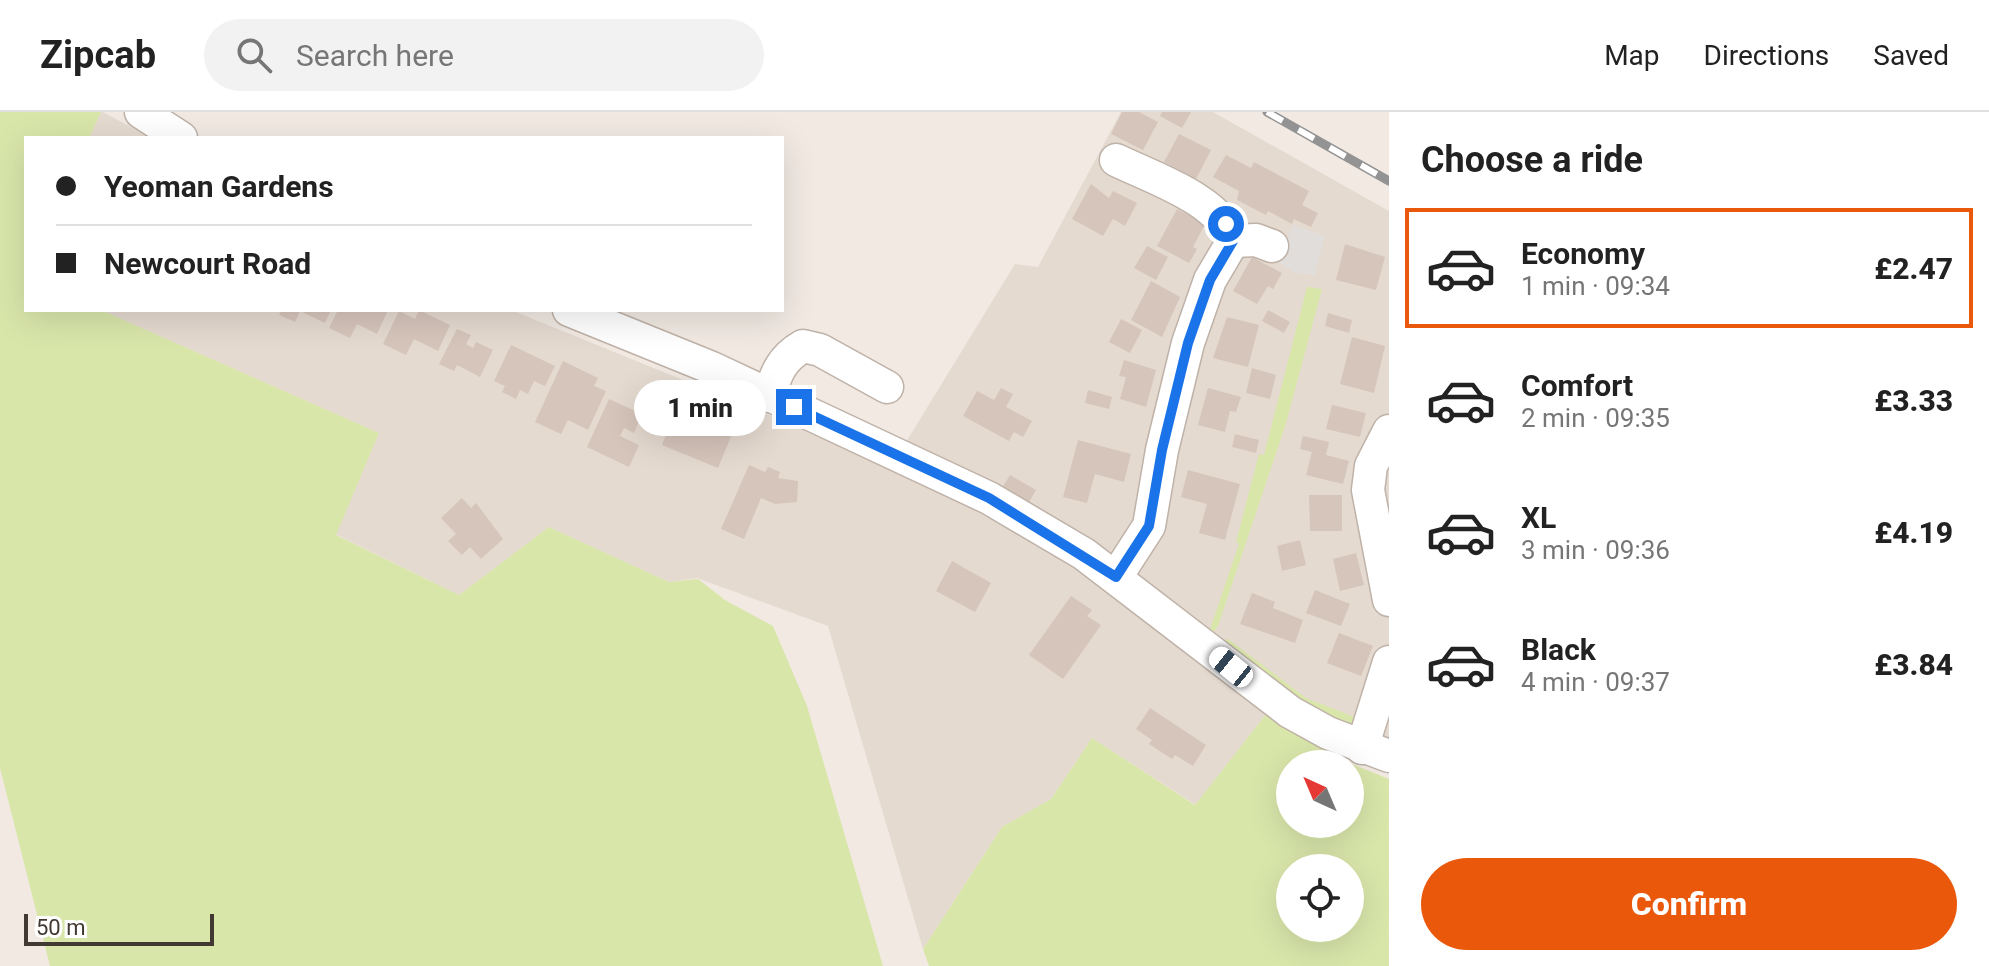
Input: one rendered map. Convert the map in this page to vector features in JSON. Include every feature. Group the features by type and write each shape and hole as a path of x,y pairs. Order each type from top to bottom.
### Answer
{"street":[{"path":"141,112 178,136"},
{"path":"1116,160 1220,216 1233,241"},
{"path":"1233,241 1256,240 1272,246"},
{"path":"1116,577 1149,526 1162,450 1188,343 1210,280 1233,241"},
{"path":"574,312 712,368 989,498 1116,577 1290,712 1376,752 1389,662"},
{"path":"769,396 776,372 787,355 803,346 820,350 887,387"},
{"path":"1389,431 1371,466 1368,490 1384,553 1389,600"}],"shaded area":[{"path":"103,112 147,136 90,136"},
{"path":"1121,112 1213,112 1389,211 1389,743 1267,713 1196,805 1092,738 1051,799 1002,827 923,949 828,626 697,578 669,582 549,527 459,595 335,534 379,433 106,312 516,312 892,465 1015,264 1038,267"},
{"path":"1293,225 1325,236 1315,275 1294,272 1277,262"}],"green space":[{"path":"0,112 101,112 90,136 24,136 24,312 106,312 379,433 336,535 459,595 549,527 669,582 698,579 725,600 773,626 807,706 883,966 50,966 0,768"},
{"path":"1307,287 1322,289 1285,427 1218,626 1210,637 1208,635 1239,544 1236,542 1259,454 1264,455"},
{"path":"1228,639 1306,698 1362,720 1349,727 1330,722 1219,643"},
{"path":"1267,713 1329,750 1276,750 1276,838 1364,838 1364,769 1389,779 1389,966 929,966 923,949 1002,827 1051,799 1092,738 1195,805"}],"building":[{"path":"1122,112 1139,112 1158,122 1143,150 1111,134"},
{"path":"1162,112 1191,112 1182,128 1160,116"},
{"path":"1179,134 1211,150 1196,179 1164,162"},
{"path":"1226,155 1251,168 1254,162 1309,191 1302,205 1318,213 1311,227 1294,219 1292,224 1268,211 1266,215 1237,200 1239,191 1213,177"},
{"path":"1091,184 1109,198 1113,191 1137,203 1125,226 1113,219 1103,236 1072,219"},
{"path":"1177,209 1205,224 1189,263 1157,246"},
{"path":"1345,244 1385,257 1376,290 1336,280"},
{"path":"1147,246 1168,257 1156,280 1134,268"},
{"path":"1252,257 1282,273 1273,289 1268,286 1257,304 1233,291"},
{"path":"1151,281 1180,297 1162,337 1131,320"},
{"path":"1268,310 1290,322 1284,333 1262,321"},
{"path":"281,312 300,312 295,322 279,315"},
{"path":"302,312 330,312 325,323"},
{"path":"337,312 387,312 377,334 357,324 350,338 329,328"},
{"path":"399,312 415,319 418,312 423,312 450,325 438,351 414,339 406,355 383,344"},
{"path":"1328,313 1352,320 1349,333 1325,326"},
{"path":"1227,317 1259,325 1248,367 1213,358"},
{"path":"1121,319 1142,330 1130,353 1109,342"},
{"path":"457,329 471,335 466,344 473,348 476,342 493,350 480,377 457,365 454,371 439,364"},
{"path":"1352,337 1385,346 1374,393 1340,384"},
{"path":"511,345 555,366 545,386 534,381 528,394 520,390 516,399 502,392 505,386 494,381"},
{"path":"1124,360 1156,370 1146,407 1120,399 1126,377 1119,376"},
{"path":"563,361 598,378 594,386 606,391 588,430 568,420 561,434 535,422"},
{"path":"1252,368 1276,375 1270,399 1246,393"},
{"path":"1001,388 1013,394 1006,407 1032,421 1023,437 1014,432 1009,441 963,416 977,391 994,400"},
{"path":"1208,388 1241,397 1236,412 1230,411 1225,432 1198,425"},
{"path":"1088,390 1112,397 1109,409 1085,403"},
{"path":"609,399 642,414 634,433 624,428 620,436 639,445 629,467 587,447"},
{"path":"1332,405 1366,413 1360,437 1326,429"},
{"path":"675,412 732,434 718,468 662,445"},
{"path":"1235,434 1259,440 1256,453 1232,447"},
{"path":"1303,436 1329,442 1326,455 1349,461 1343,484 1306,475 1312,452 1300,449"},
{"path":"1078,440 1131,454 1124,482 1095,474 1087,503 1063,497"},
{"path":"749,465 765,472 768,467 780,472 778,478 798,481 797,502 775,504 761,498 744,539 721,529"},
{"path":"1188,470 1240,484 1225,540 1199,533 1207,504 1181,497"},
{"path":"1010,475 1036,490 1028,504 1002,488"},
{"path":"1309,495 1342,495 1342,531 1310,531"},
{"path":"462,498 471,508 476,503 503,539 481,559 470,547 462,555 448,541 456,534 441,518"},
{"path":"1300,540 1306,565 1282,571 1277,546"},
{"path":"1356,553 1364,585 1340,591 1333,559"},
{"path":"952,561 991,583 975,612 936,591"},
{"path":"1315,590 1350,604 1341,626 1306,613"},
{"path":"1252,593 1275,602 1273,608 1303,620 1295,643 1240,624"},
{"path":"1071,596 1092,610 1087,616 1101,625 1063,679 1029,655"},
{"path":"1339,633 1373,646 1361,676 1327,663"},
{"path":"1150,708 1206,745 1193,766 1175,755 1172,759 1149,744 1152,740 1136,729"}],"railway":[{"path":"1267,112 1389,181"}],"route":[{"path":"794,407 989,498 1084,554 1116,577 1149,526 1155,508 1162,450 1188,343 1210,280 1233,241 1226,224"}]}
